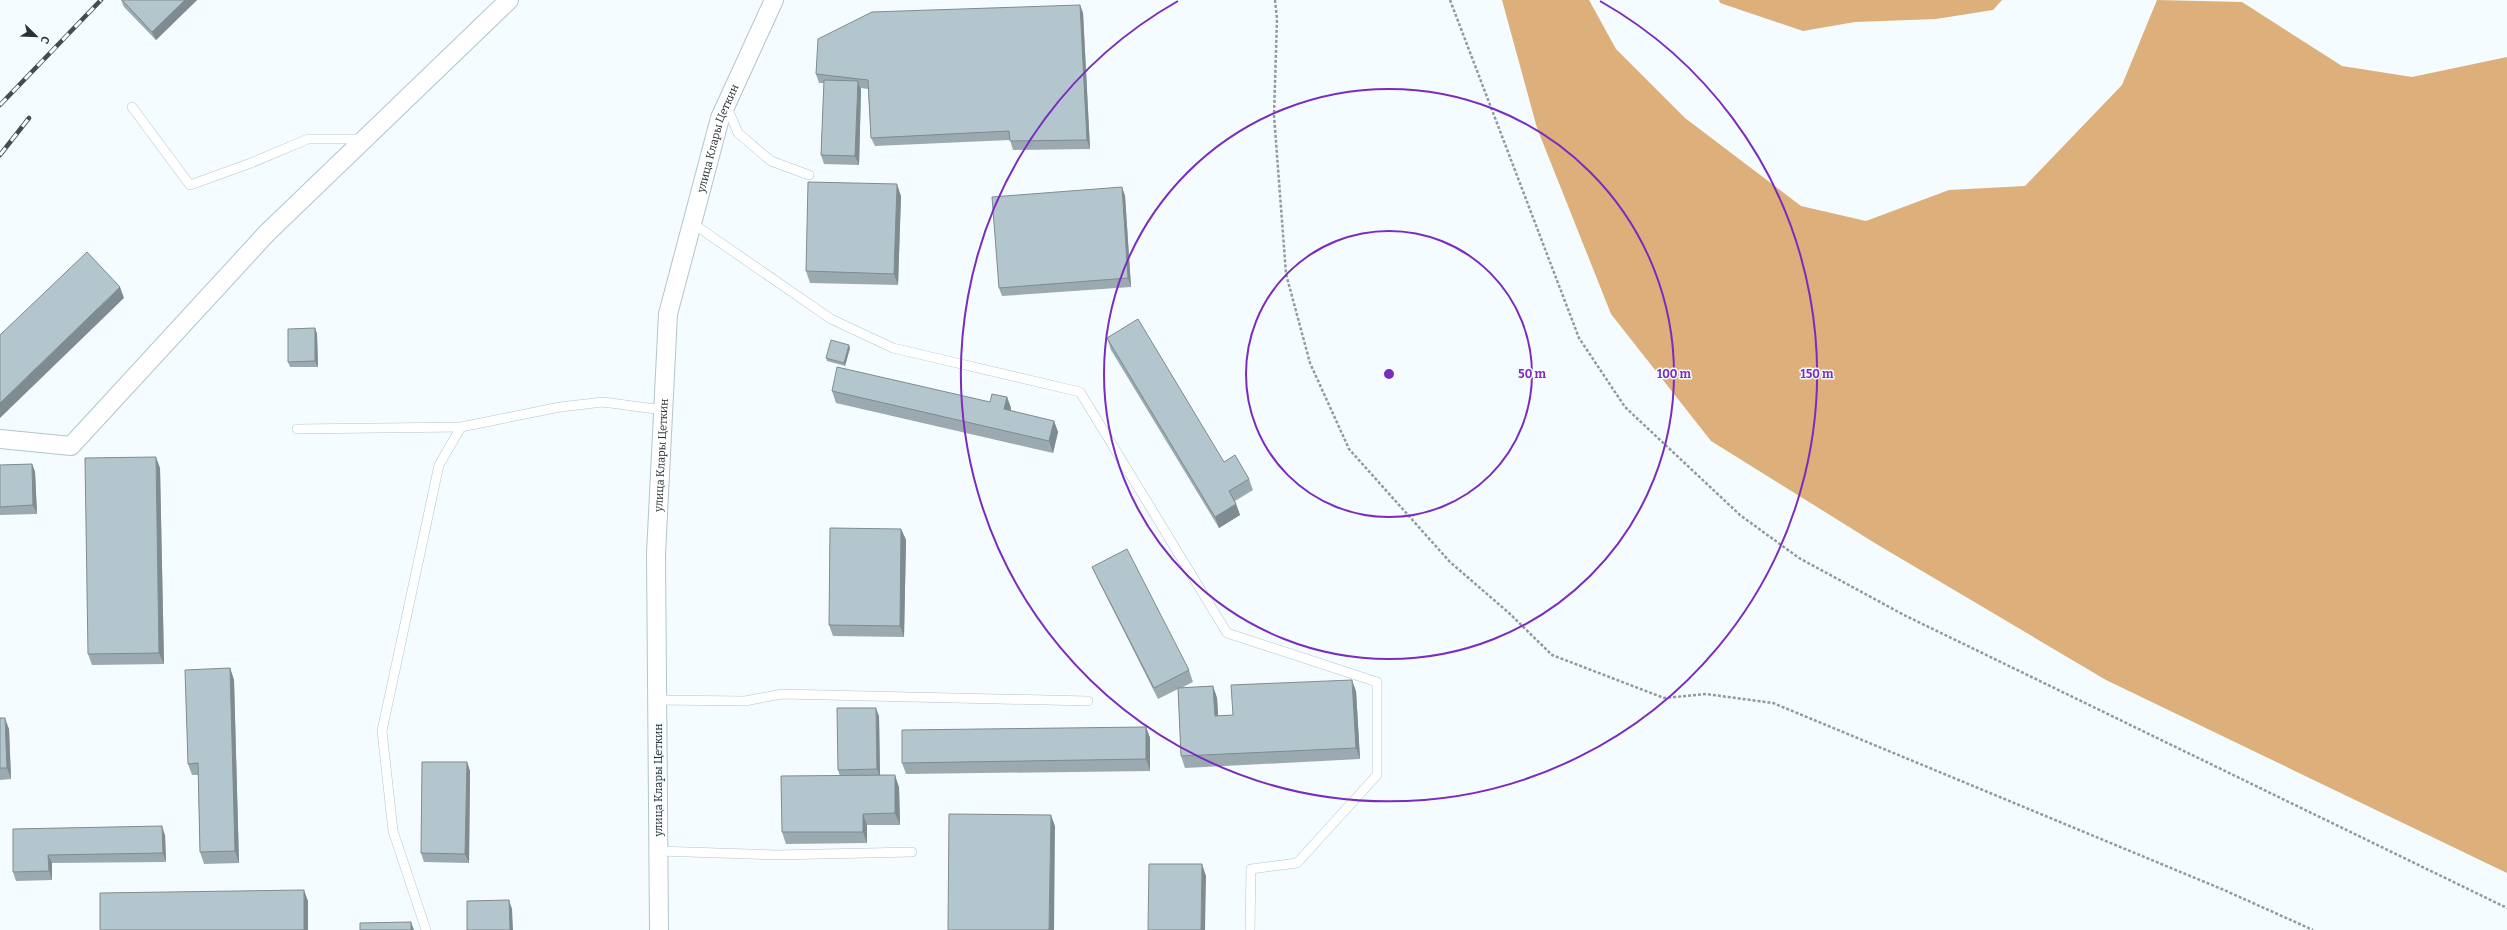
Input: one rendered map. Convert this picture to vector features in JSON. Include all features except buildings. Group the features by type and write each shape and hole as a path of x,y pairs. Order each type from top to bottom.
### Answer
{"street":[{"path":"0,439 71,446 267,233 509,0"},
{"name":"улица Клары Цеткин","path":"659,930 656,554 668,314 720,118 774,0"}],"lane":[{"path":"726,105 738,133 743,138 771,161 809,175"},
{"path":"132,107 190,185 251,164 308,139 366,138"},
{"path":"692,223 830,319 893,348 1080,392 1227,633 1377,682 1377,775 1296,863 1251,869 1250,930"},
{"path":"297,429 461,427 560,407 603,402 664,410"},
{"path":"426,930 394,831 382,731 439,465 461,427"},
{"path":"657,700 745,701 782,694 1088,701"},
{"path":"658,850 776,855 912,852"}],"path":[{"path":"1275,0 1277,19 1274,115 1286,274 1310,363 1349,449 1450,562 1509,613 1552,655 1664,698 1706,694 1773,703 2224,890 2313,930"},
{"path":"1450,0 1579,338 1625,407 1740,515 1799,558 1904,615 2507,908"}],"shaded area":[{"path":"1502,0 1589,0 1616,49 1685,118 1801,206 1866,221 1949,190 2025,186 2122,85 2157,0 2242,2 2342,66 2412,77 2507,57 2507,873 2106,680 1878,545 1711,441 1611,314 1537,128"},
{"path":"1719,0 2002,0 1993,10 1936,19 1855,22 1803,31 1720,3"}],"railway":[{"path":"0,105 101,0"},
{"path":"0,155 29,118"}]}
